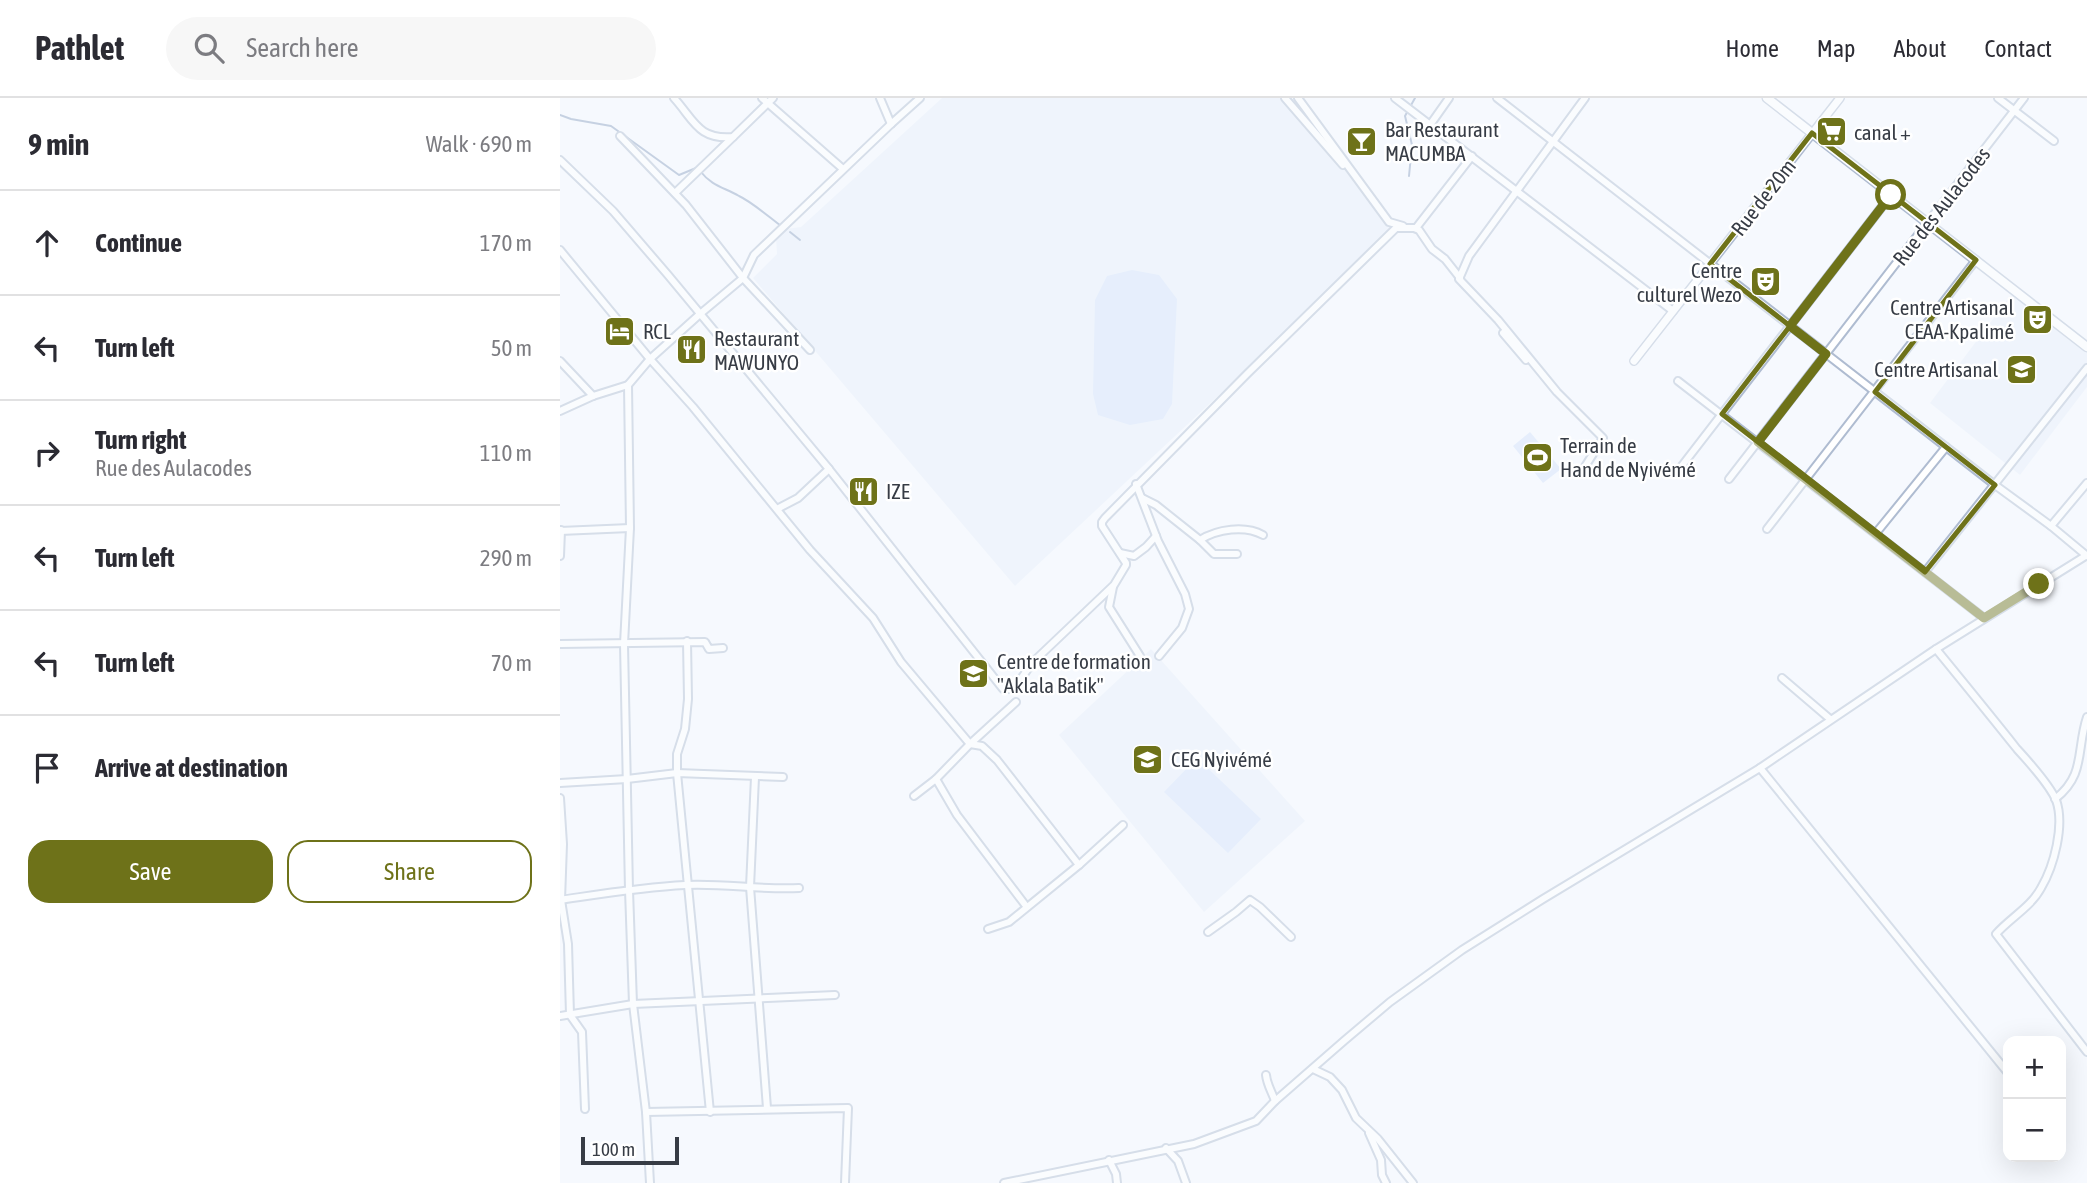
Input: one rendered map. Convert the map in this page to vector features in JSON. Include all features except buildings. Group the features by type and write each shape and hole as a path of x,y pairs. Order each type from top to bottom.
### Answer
{"main road":[{"path":"1767,98 2087,347"}],"street":[{"path":"674,98 704,133 733,137"},
{"path":"675,193 733,137 764,101 774,98"},
{"path":"880,98 891,124"},
{"path":"560,411 593,396 628,385 650,359 743,278 754,255 920,98"},
{"path":"1298,98 1389,222 1419,230 1543,380"},
{"path":"1395,98 1673,311"},
{"path":"1430,125 1449,98"},
{"path":"1004,1183 1194,1144 1256,1121 1275,1101 1391,1002 1462,950 1759,768 1936,649 2087,556 2052,526 1995,485 1497,98"},
{"path":"1507,106 1514,98"},
{"path":"1581,473 1603,438 1562,397 1498,320 1459,279 1469,256 1586,98"},
{"name":"Rue de 20m","path":"1634,361 1840,98"},
{"path":"1998,98 2054,141"},
{"name":"Rue des Aulacodes","path":"1729,479 2024,98"},
{"path":"1287,99 1396,228"},
{"path":"764,101 843,169"},
{"path":"620,136 675,193 743,278 810,350"},
{"path":"560,160 613,211 700,314 828,469 1003,689 1014,689 1032,663 1114,585 1126,565 1102,522 1136,484 1396,228 1416,228 1472,156"},
{"path":"1681,467 1891,195"},
{"path":"560,250 810,550 873,618 901,662 970,744 982,747 997,760 1079,865"},
{"path":"1767,529 1976,260"},
{"path":"560,361 593,396"},
{"path":"1925,572 2087,368"},
{"path":"1678,381 1984,618"},
{"path":"628,385 631,528 625,644 629,890 633,1004 646,1112 650,1183"},
{"path":"1876,533 1946,447"},
{"path":"777,509 798,498 828,469"},
{"path":"2052,526 2087,483"},
{"path":"1136,484 1156,536 1185,594 1189,609 1182,628 1159,656"},
{"path":"1142,498 1156,505 1214,554 1237,554"},
{"path":"560,556 561,531 631,528"},
{"path":"1200,540 1222,530 1254,531 1263,535"},
{"path":"1120,553 1134,556 1156,536"},
{"path":"1114,585 1109,607 1140,656"},
{"path":"687,641 688,699 685,729 677,754 677,773 710,1112"},
{"path":"560,644 687,641 705,642 709,649 723,648"},
{"path":"1936,649 2055,799 2060,821 2059,832 2056,850 2041,889 1996,934 2087,1052"},
{"path":"1782,678 1830,719"},
{"path":"914,796 936,779 1016,702"},
{"path":"2055,799 2068,789 2079,761 2087,717"},
{"path":"2079,761 2087,769"},
{"path":"1759,768 2003,1067"},
{"path":"560,783 677,773 783,777"},
{"path":"755,777 750,887 767,1108"},
{"path":"936,779 957,815 1027,906"},
{"path":"560,797 563,845 560,900 568,944 570,1015 582,1032 585,1109"},
{"path":"988,929 1009,922 1123,825"},
{"path":"560,900 687,885 799,888"},
{"path":"1208,932 1250,900 1292,937"},
{"path":"560,1016 633,1004 835,995"},
{"path":"1313,1069 1330,1077 1342,1090 1356,1118 1378,1139 1413,1183"},
{"path":"1266,1075 1275,1101"},
{"path":"646,1112 848,1108 845,1183"},
{"path":"1367,1128 1381,1160 1382,1175 1386,1183"},
{"path":"1166,1148 1178,1161 1186,1183"},
{"path":"1109,1160 1117,1183"}],"highlighted area":[{"path":"1812,133 1976,260 1875,392 1995,485 1925,572 1722,414 1790,326 1710,264"}],"shaded area":[{"path":"942,98 1290,98 1397,228 1015,586 753,278 777,254 776,238 785,229 801,227"},
{"path":"1132,270 1159,275 1177,299 1172,404 1163,419 1130,425 1098,415 1093,394 1095,300 1107,276"},
{"name":"Centre Artisanal","path":"2011,295 2087,352 2087,387 2020,475 1930,403"},
{"name":"Terrain de Hand de Nyivémé","path":"1530,432 1561,469 1543,483 1513,446"},
{"path":"1151,649 1305,821 1204,912 1059,735"},
{"path":"1197,758 1261,819 1228,853 1164,792"}],"waterway":[{"path":"1409,176 1412,145 1405,116 1415,98"},
{"path":"560,115 611,126 679,175 696,168"},
{"path":"700,171 713,183 749,202 781,226"},
{"path":"790,232 800,240"}],"place":[{"name":"canal +","path":"1831,132"},
{"name":"Bar Restaurant MACUMBA","path":"1362,141"},
{"name":"Centre culturel Wezo","path":"1765,282"},
{"name":"Centre Artisanal CEAA-Kpalimé","path":"2037,319"},
{"name":"RCL","path":"620,331"},
{"name":"Restaurant MAWUNYO","path":"691,350"},
{"name":"Centre Artisanal","path":"2021,369"},
{"name":"Terrain de Hand de Nyivémé","path":"1537,457"},
{"name":"IZE","path":"863,491"},
{"name":"Centre de formation \"Aklala Batik\"","path":"974,673"},
{"name":"CEG Nyivémé","path":"1148,759"}],"route":[{"path":"1891,195 1790,326 1826,354 1758,442 1984,618 2039,584"}]}
